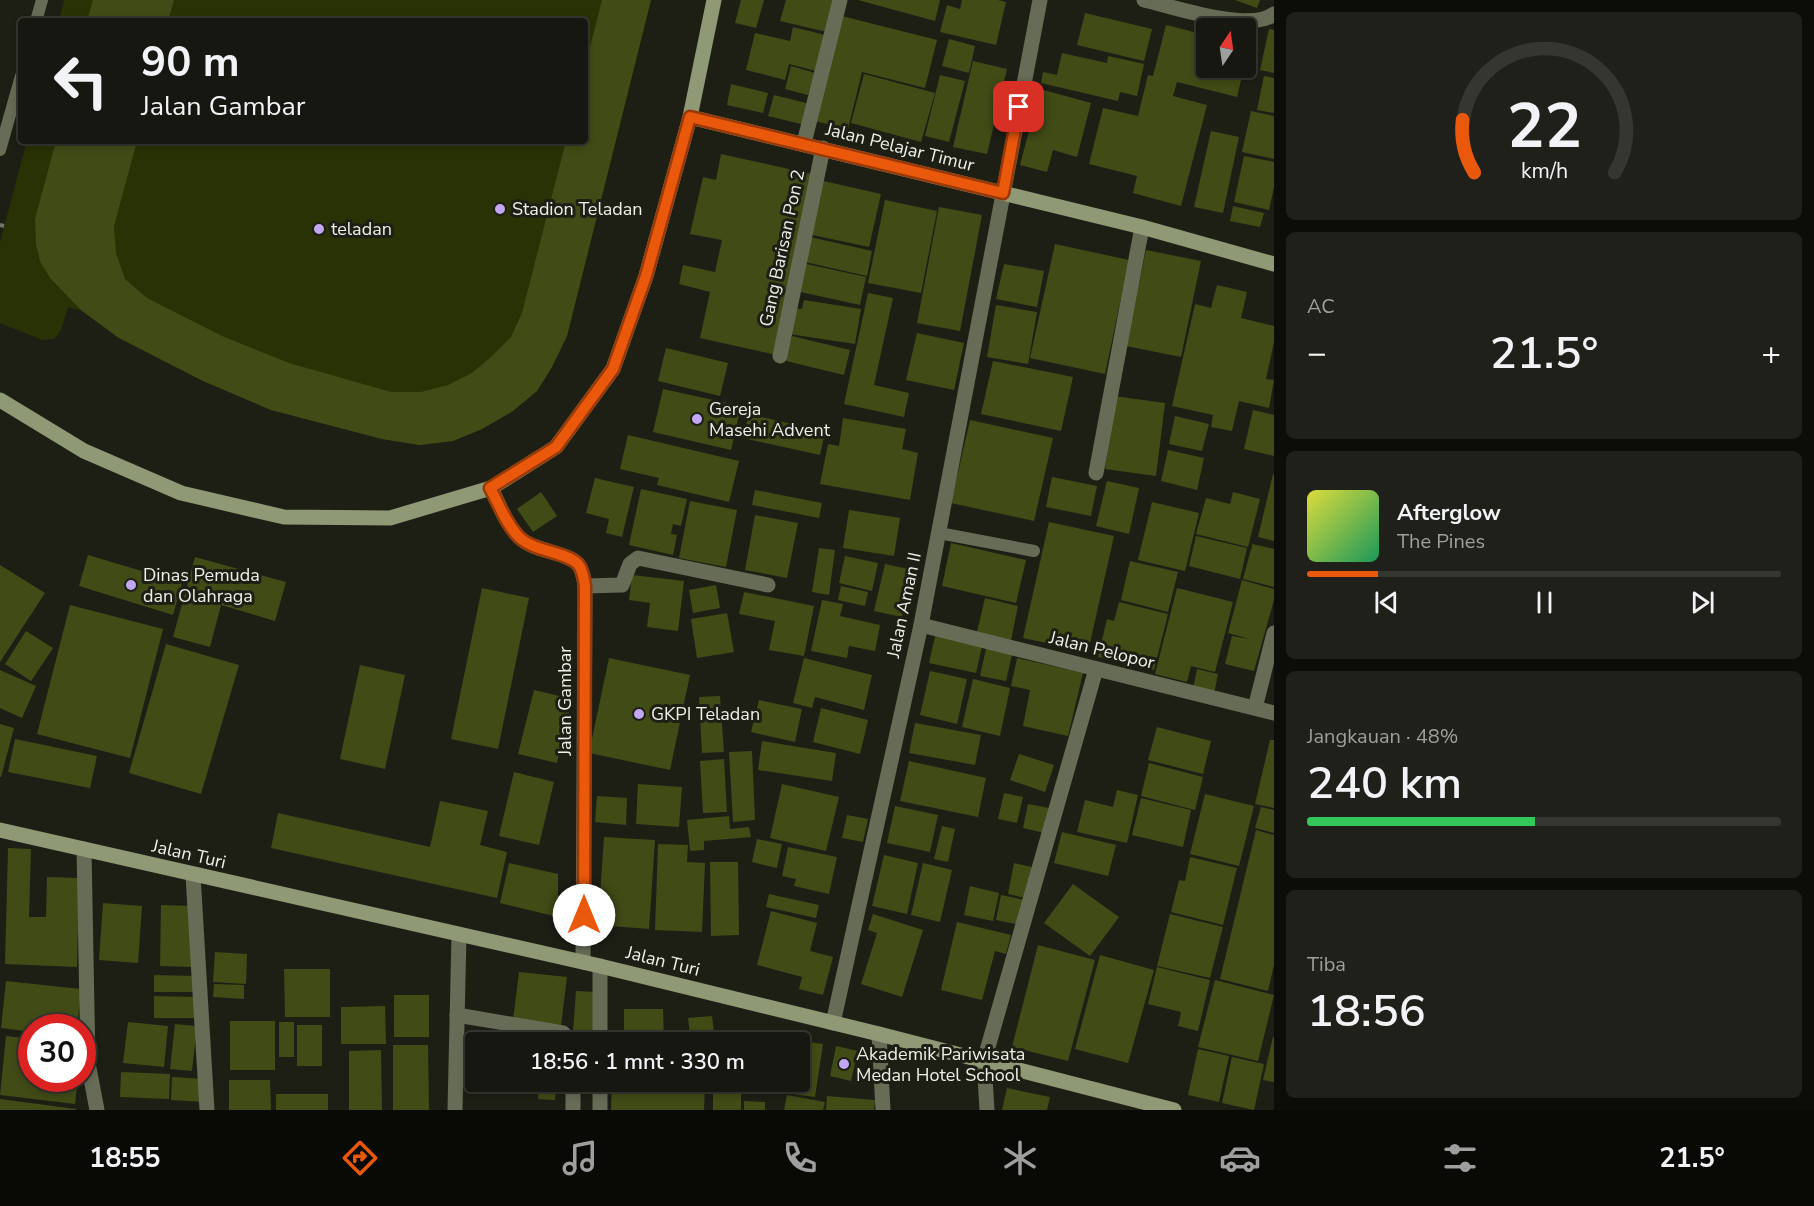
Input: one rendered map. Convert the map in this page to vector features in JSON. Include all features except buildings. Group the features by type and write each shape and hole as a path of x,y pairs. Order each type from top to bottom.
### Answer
{"street":[{"path":"0,400 84,451 180,493 284,517 390,518 490,488 556,447 613,369 646,276 690,117 714,0"},
{"path":"804,143 840,0"},
{"name":"Jalan Aman II","path":"833,1023 921,625 1040,0"},
{"path":"1144,0 1234,21 1257,21 1274,14"},
{"name":"Jalan Pelajar Timur","path":"690,117 1143,227 1274,264"},
{"name":"Gang Barisan Pon 2","path":"780,356 823,148"},
{"path":"1096,473 1143,227"},
{"name":"Jalan Gambar","path":"490,488 519,538 530,545 573,560 582,570 585,586 583,962"},
{"path":"585,586 622,585 630,564 638,558 768,585"},
{"name":"Jalan Pelopor","path":"921,625 1274,713"},
{"path":"1255,708 1274,633"},
{"path":"987,1110 984,1061 1096,669"},
{"name":"Jalan Turi","path":"0,830 600,966 879,1034 1174,1110"},
{"path":"84,849 88,1063 97,1110"},
{"path":"193,875 207,1110"},
{"path":"455,1110 459,935"},
{"path":"600,966 600,1032"},
{"path":"457,1015 557,1032"},
{"path":"879,1034 883,1110"},
{"path":"573,1092 573,1110"},
{"path":"600,1092 600,1110"}],"lane":[{"path":"37,18 42,0"},
{"path":"0,150 18,87"},
{"path":"939,533 1034,551"}],"green space":[{"name":"Stadion Teladan","path":"64,0 651,0 567,336 537,391 513,411 482,429 453,441 420,445 382,439 271,410 203,381 119,338 82,311 68,307 61,330 54,339 42,340 0,323 0,242 26,144 588,144 588,18 60,18"}],"place":[{"name":"Stadion Teladan","path":"500,209"},
{"name":"teladan","path":"319,229"},
{"name":"Gereja Masehi Advent","path":"697,419"},
{"name":"Dinas Pemuda dan Olahraga","path":"131,585"},
{"name":"GKPI Teladan","path":"639,714"},
{"name":"Akademik Pariwisata Medan Hotel School","path":"844,1064"}],"route":[{"path":"584,915 585,586 582,570 573,560 530,545 519,538 490,488 556,447 613,369 646,276 690,117 1003,193 1019,107"}]}
